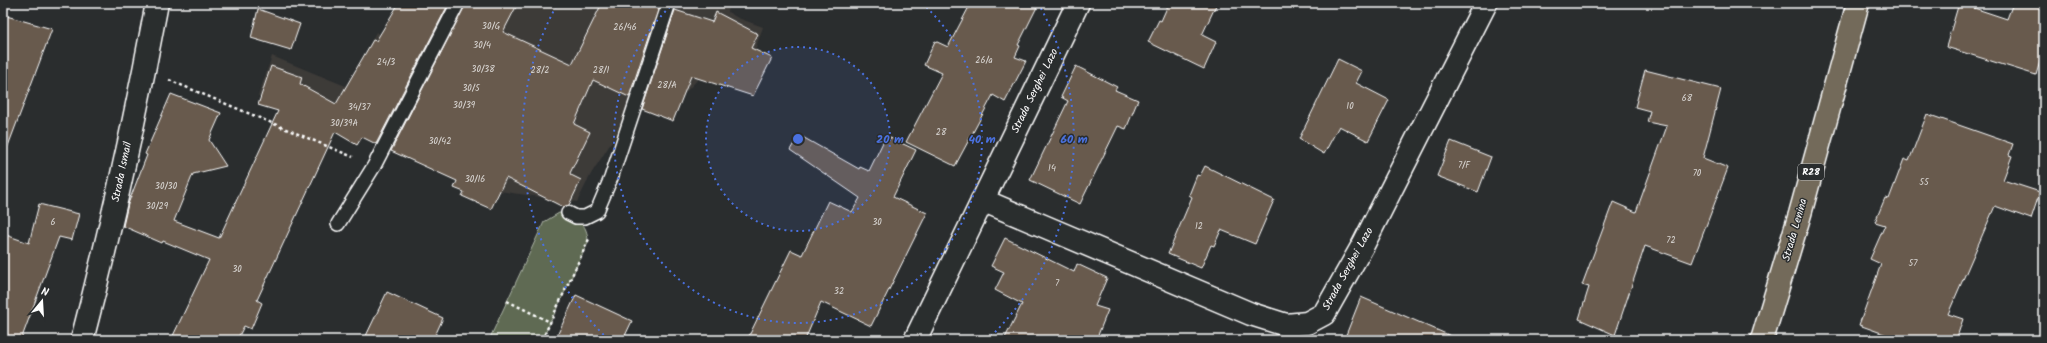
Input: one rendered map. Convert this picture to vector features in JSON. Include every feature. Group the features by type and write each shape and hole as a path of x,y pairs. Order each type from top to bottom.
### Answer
{"main road":[{"name":"Strada Lenina","path":"1762,340 1800,214 1858,3"}],"street":[{"name":"Strada Ismail","path":"82,340 103,262 145,70 156,3"},
{"name":"Strada Serghei Lazo","path":"915,340 1078,3"},
{"name":"Strada Serghei Lazo","path":"982,200 1251,314 1286,325 1307,323 1324,314 1356,258 1486,3"}],"lane":[{"path":"338,224 374,166 458,3"},
{"path":"568,213 585,217 597,210 611,178 669,3"}],"path":[{"path":"145,70 374,166"},
{"path":"542,340 590,237"},
{"path":"507,301 550,322"}],"shaded area":[{"path":"398,3 730,3 728,12 738,18 763,27 753,56 728,48 683,95 675,115 639,100 591,174 577,202 498,191 401,144 351,125 258,96 272,56 348,87 376,32 383,36"}],"green space":[{"path":"559,213 571,215 580,221 586,230 588,242 542,340 489,340 544,222"}],"building":[{"path":"399,3 449,3 376,144 362,137 357,145 335,132 257,300 262,303 251,329 244,326 237,340 171,340 209,260 163,241 162,243 123,226 128,204 147,155 145,154 171,94 221,113 209,140 226,166 193,174 174,221 219,238 278,111 258,105 271,66 302,77 300,84 336,104 373,40 376,41"},
{"path":"466,3 518,3 503,32 572,64 602,3 660,4 629,97 593,80 574,124 590,132 570,173 581,180 569,205 563,207 506,178 491,209 462,196 464,192 454,188 457,181 391,151"},
{"path":"971,3 1039,3 1018,45 1020,46 1015,57 1026,61 1005,102 993,95 955,166 906,142 942,73 924,65 935,41 948,47"},
{"path":"1169,3 1217,3 1202,35 1216,42 1204,69 1148,42 1159,20 1161,21"},
{"path":"1959,3 2007,19 2013,3 2044,3 2044,48 2036,75 1946,47"},
{"path":"258,9 300,24 291,50 251,38"},
{"path":"675,10 712,22 716,12 758,34 751,48 772,58 753,96 691,76 673,121 642,109"},
{"path":"3,15 52,29 5,154 3,153"},
{"path":"1338,59 1362,71 1356,83 1389,100 1368,141 1339,126 1324,154 1299,139"},
{"path":"1076,66 1117,87 1115,90 1138,100 1126,129 1118,126 1080,204 1030,180 1068,101 1061,97"},
{"path":"1645,70 1721,89 1703,158 1728,168 1692,263 1645,246 1615,335 1579,319 1589,287 1582,285 1613,202 1636,212 1667,126 1647,122 1650,111 1635,107"},
{"path":"1927,114 2013,144 2009,155 2012,156 2003,180 2040,192 2031,219 1995,206 1948,314 1963,319 1956,340 1901,340 1859,325 1881,264 1870,259 1885,225 1875,222 1885,198 1889,199 1904,159 1909,161"},
{"path":"799,135 859,169 860,167 869,171 886,136 916,150 893,197 927,213 871,326 821,302 805,340 747,340 791,250 802,255 828,201 852,212 860,198 790,150"},
{"path":"1451,141 1491,157 1478,192 1437,176"},
{"path":"1205,166 1274,200 1255,244 1221,230 1214,246 1211,245 1201,268 1168,254 1192,197 1189,195 1197,175 1200,176"},
{"path":"39,204 79,214 72,240 59,237 21,340 3,340 3,234 29,243"},
{"path":"1005,238 1074,272 1077,264 1107,278 1095,306 1108,310 1096,340 1004,340 1022,304 995,290 1004,272 991,266"},
{"path":"387,292 443,318 433,340 364,340"},
{"path":"576,295 632,321 623,340 555,340"},
{"path":"1361,297 1460,340 1344,340"}]}
